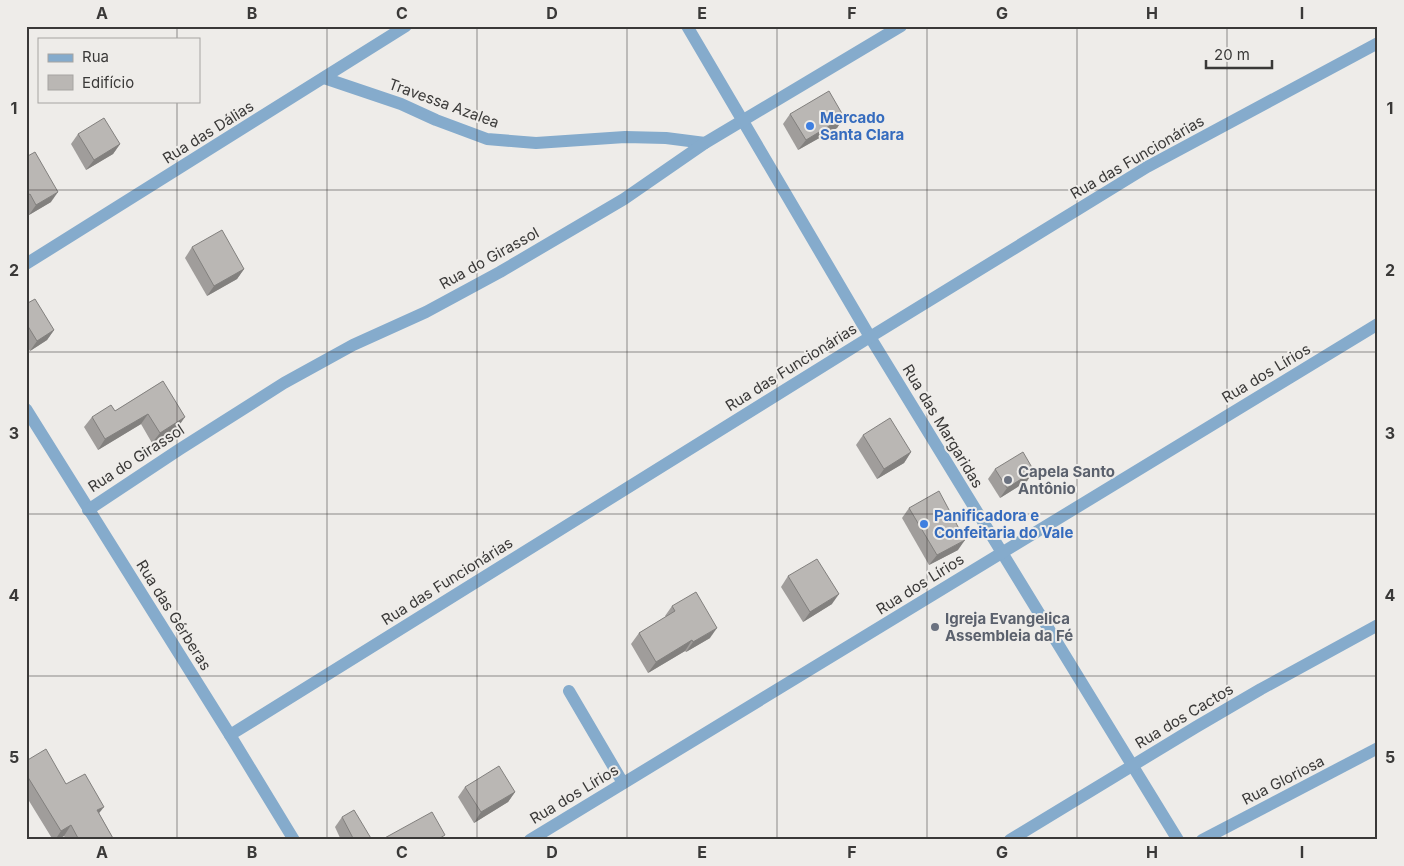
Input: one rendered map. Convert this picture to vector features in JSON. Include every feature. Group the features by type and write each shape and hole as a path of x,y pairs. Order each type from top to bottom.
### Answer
{"street":[{"name":"Rua das Dálias","path":"26,264 406,26"},
{"name":"Rua das Margaridas","path":"687,26 870,337 1178,840"},
{"name":"Rua do Girassol","path":"88,510 284,383 353,345 426,312 500,272 609,208 705,143 901,26"},
{"name":"Rua das Funcionárias","path":"230,735 1147,167 1378,43"},
{"name":"Travessa Azalea","path":"324,78 401,104 436,120 487,139 536,143 625,137 666,138 705,143"},
{"name":"Rua dos Lírios","path":"530,840 1378,324"},
{"name":"Rua das Gérberas","path":"26,409 294,840"},
{"name":"Rua dos Cactos","path":"1010,840 1261,689 1378,626"},
{"path":"569,691 623,783"},
{"name":"Rua Gloriosa","path":"1202,840 1378,748"}],"building":[{"name":"Mercado Santa Clara","path":"829,91 844,117 806,140 790,114"},
{"path":"104,118 120,144 94,160 78,134"},
{"path":"35,152 58,192 36,205 30,194 26,196 26,157"},
{"path":"222,230 244,269 214,286 192,247"},
{"path":"35,299 54,330 37,341 26,323 26,304"},
{"path":"163,381 185,417 160,433 148,414 105,439 92,417 111,405 115,411"},
{"path":"890,418 911,452 884,469 863,435"},
{"path":"1023,452 1034,471 1007,488 995,469"},
{"path":"939,491 965,540 937,555 909,508"},
{"path":"817,559 839,594 810,612 788,576"},
{"path":"696,592 717,628 693,642 692,640 656,662 639,633 675,611 672,606"},
{"path":"46,749 66,784 85,774 104,807 97,810 114,840 79,840 71,825 61,831 26,774 26,761"},
{"path":"499,766 515,792 481,812 465,787"},
{"path":"354,810 372,840 354,840 342,817"},
{"path":"432,812 445,835 437,840 381,840"}],"place":[{"name":"Mercado Santa Clara","path":"810,126"},
{"name":"Capela Santo Antônio","path":"1008,480"},
{"name":"Panificadora e Confeitaria do Vale","path":"924,524"},
{"name":"Igreja Evangelica Assembleia da Fé","path":"935,627"}]}
